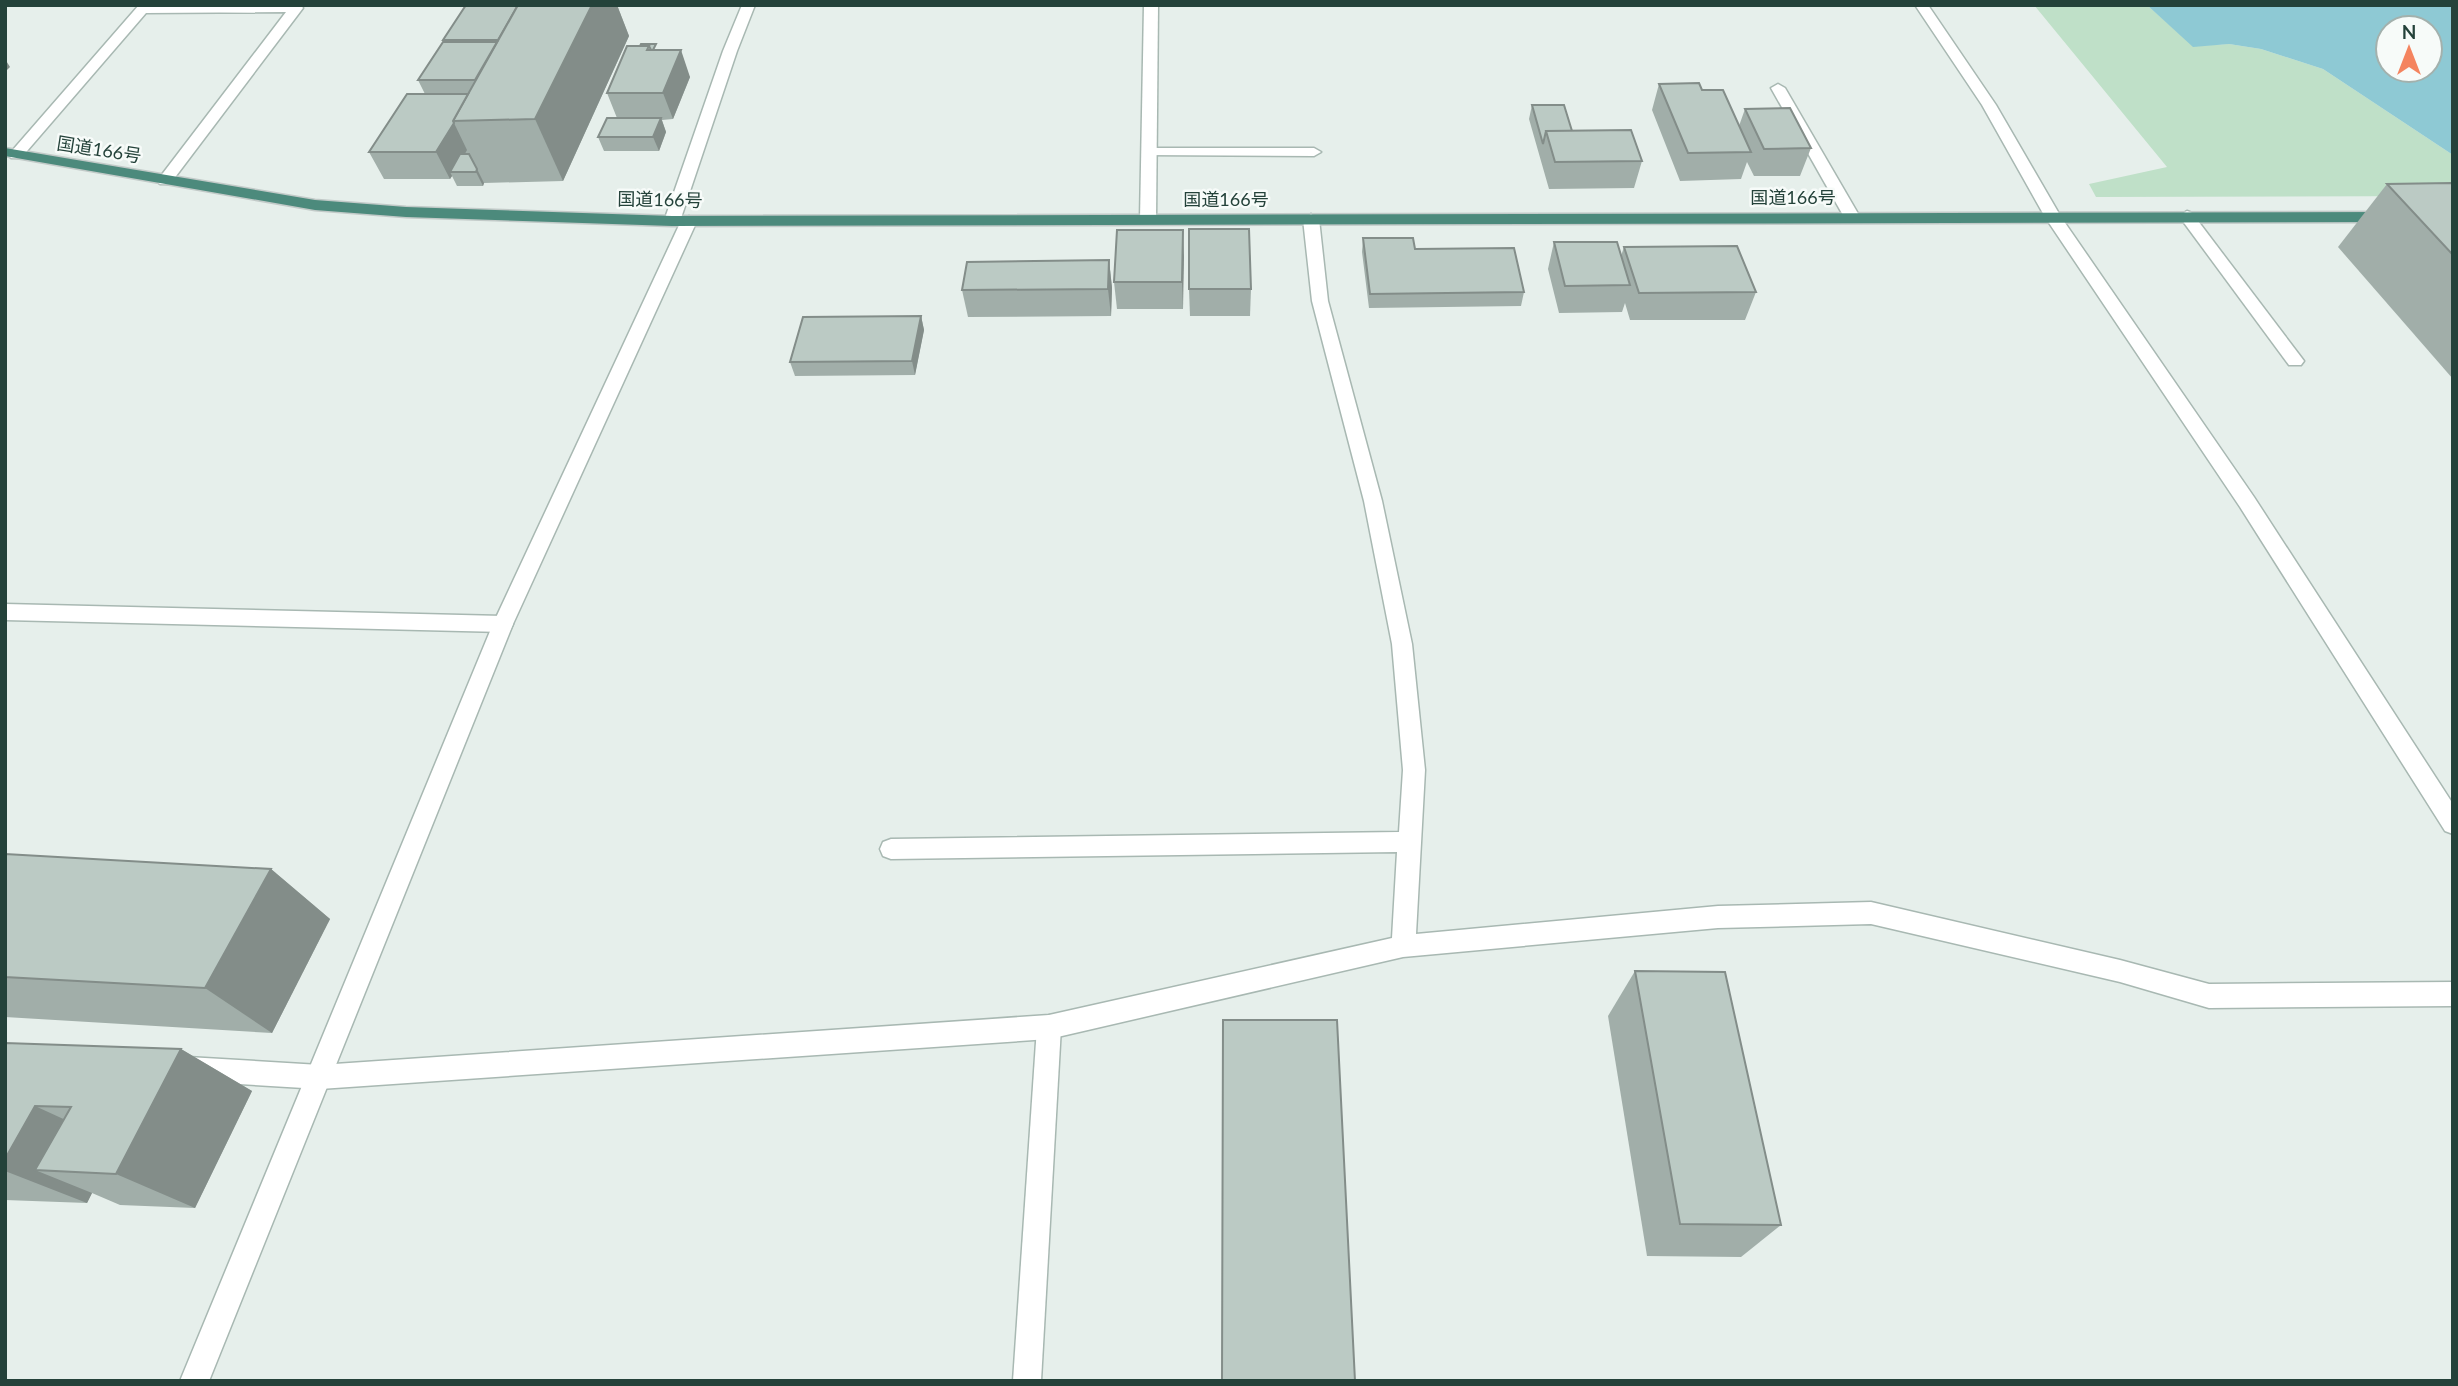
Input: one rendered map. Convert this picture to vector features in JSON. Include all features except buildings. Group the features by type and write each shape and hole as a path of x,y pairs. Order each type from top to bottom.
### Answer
{"highway":[{"name":"国道166号","path":"11,154 328,206 406,212 681,220 2411,217"}],"street":[{"path":"194,1381 503,624 681,220 730,51 749,5"},
{"path":"1148,219 1151,5"},
{"path":"1921,5 1989,105 2053,217 2247,502 2453,824"},
{"path":"11,154 145,7 296,8 165,181"},
{"path":"1778,88 1852,217"},
{"path":"1149,152 1314,152"},
{"path":"2188,216 2295,361"},
{"path":"1311,219 1320,301 1373,501 1402,644 1414,770 1403,946"},
{"path":"5,612 503,624"},
{"path":"891,849 1409,842"},
{"path":"169,1067 320,1077 1049,1027 1403,946 1718,917 1871,913 2120,971 2209,996 2453,994"},
{"path":"1027,1381 1049,1027"}],"green space":[{"path":"2034,5 2147,5 2193,46 2229,44 2261,49 2323,69 2453,155 2453,196 2096,197 2089,184 2167,167"}],"water":[{"path":"2147,5 2453,5 2453,155 2323,69 2261,49 2229,44 2193,47"}]}
